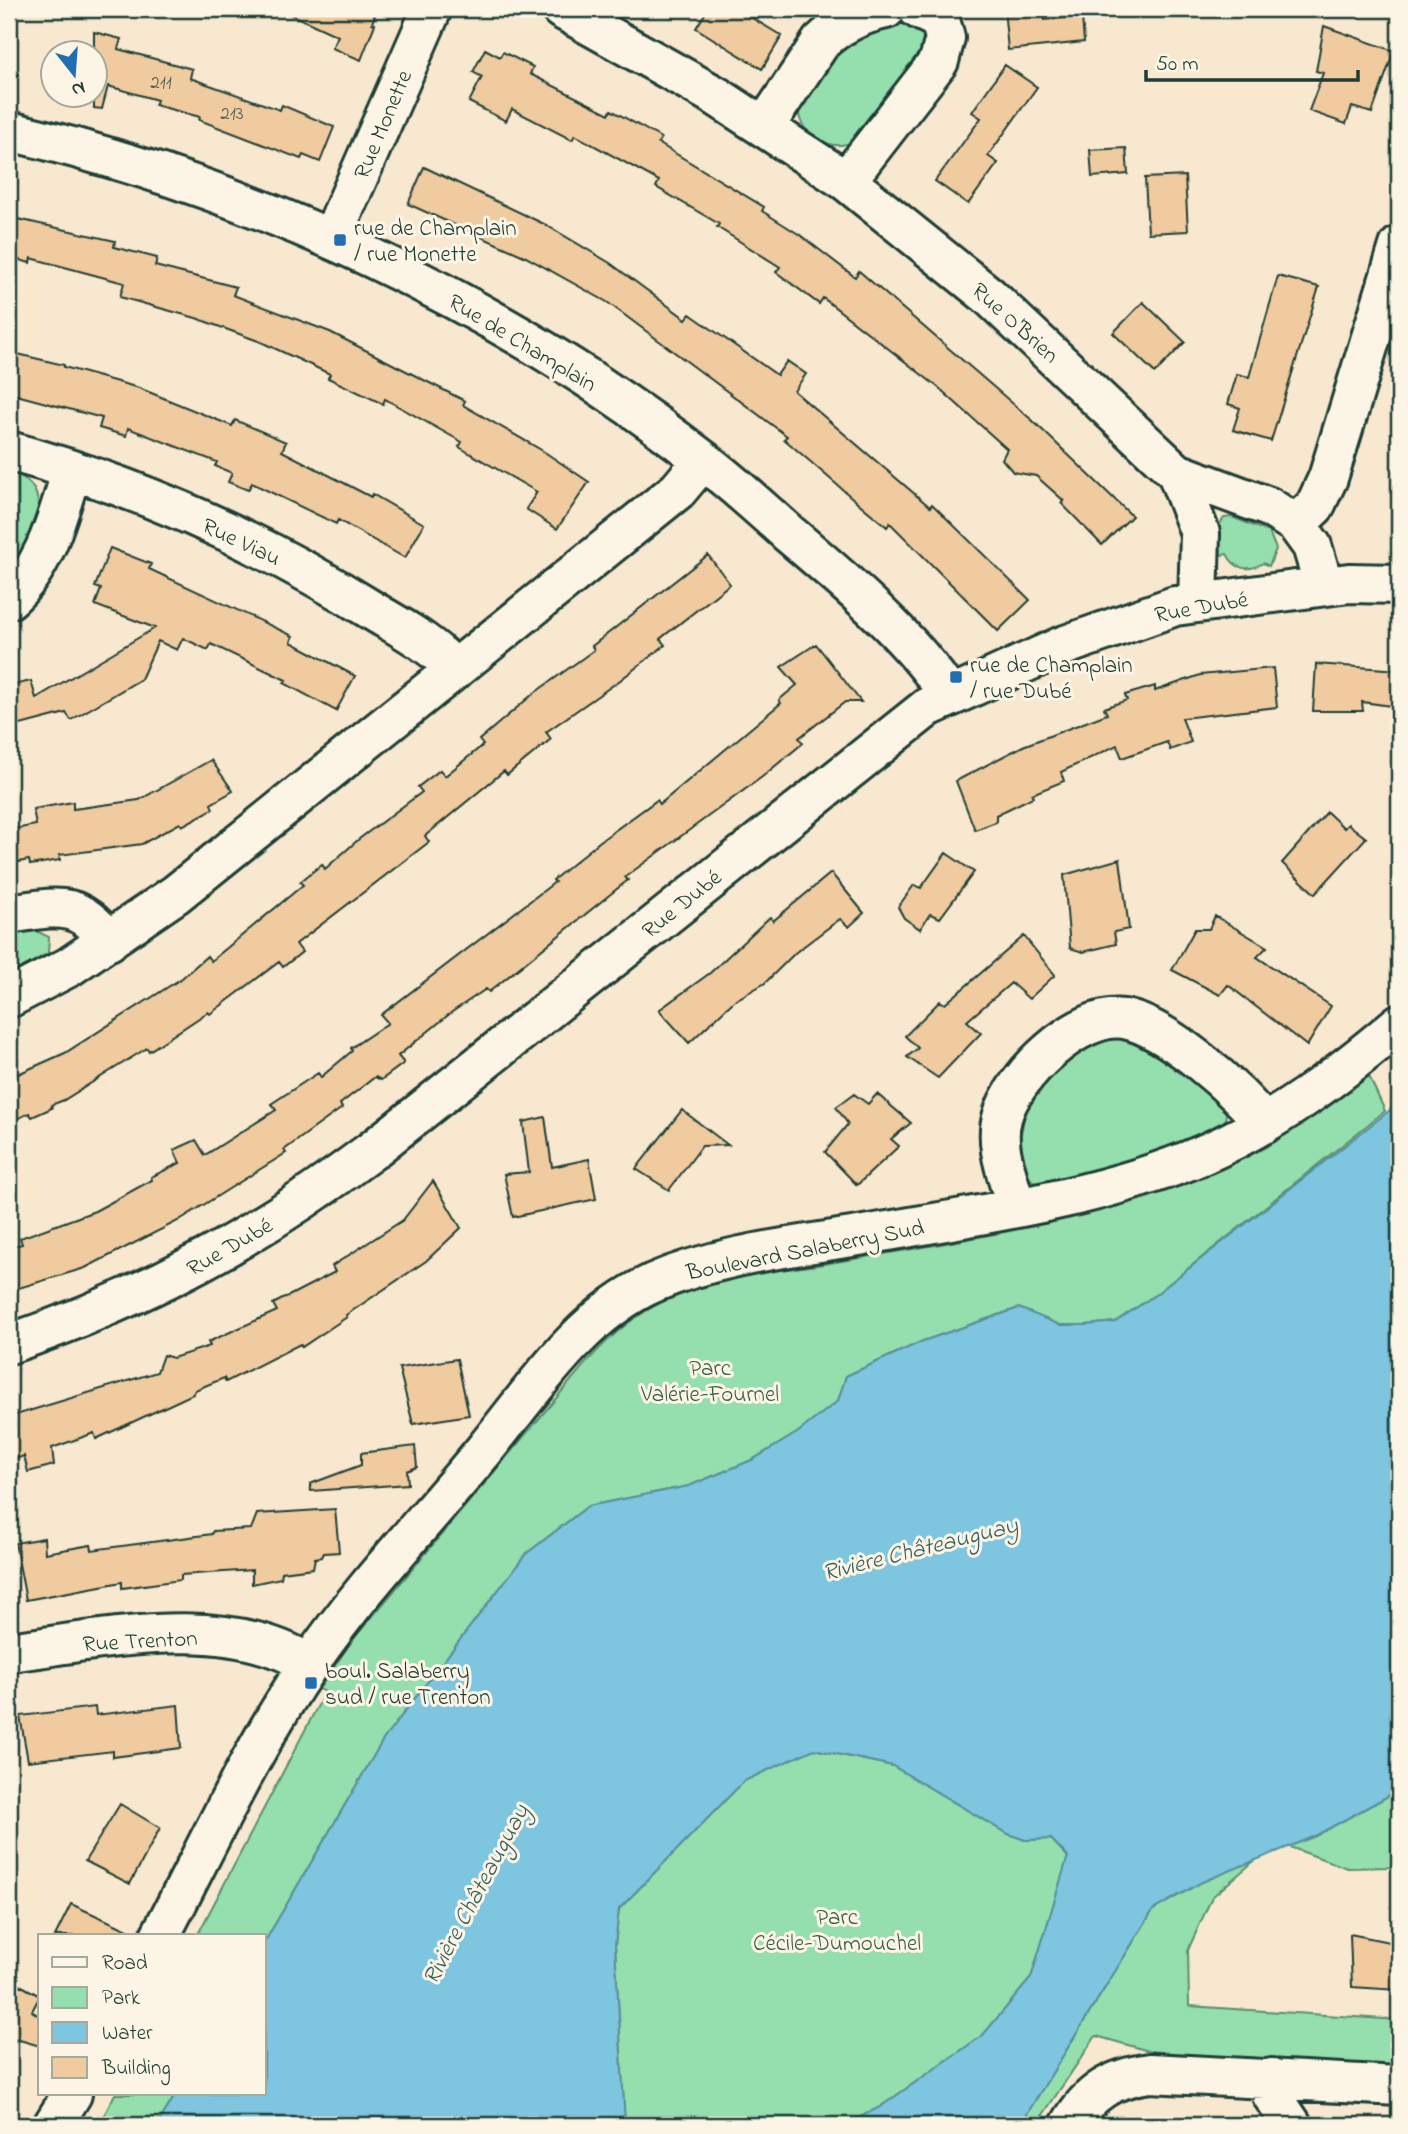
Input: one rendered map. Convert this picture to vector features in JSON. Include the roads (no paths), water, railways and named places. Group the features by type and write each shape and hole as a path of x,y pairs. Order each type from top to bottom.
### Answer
{"street":[{"name":"Rue Monette","path":"331,239 432,9"},
{"name":"Rue O'Brien","path":"561,9 765,126 846,181 989,296 1177,473 1269,507 1296,524 1312,546 1324,586"},
{"path":"765,126 821,42 831,32 852,20 886,9"},
{"path":"846,181 925,79 944,50 945,38 940,19 918,9"},
{"name":"Rue de Champlain","path":"9,131 159,174 331,239 428,286 521,337 602,388 703,460 852,589 933,672 950,696"},
{"path":"1296,524 1315,506 1328,478 1399,246"},
{"name":"Rue Viau","path":"9,451 72,470 198,520 308,573 420,640 454,670"},
{"path":"9,998 57,974 176,894 678,490 703,460"},
{"path":"9,599 29,577 43,554 72,470"},
{"name":"Rue O'Brien","path":"1177,473 1200,533 1198,603"},
{"name":"Rue Dubé","path":"9,1344 154,1287 215,1256 302,1202 381,1143 918,713 950,696 1104,629 1175,606 1368,581 1399,584"},
{"path":"9,914 69,909 89,917 109,941"},
{"path":"1016,1207 1000,1137 1002,1118 1009,1100 1043,1056 1085,1026 1102,1020 1127,1019 1165,1039 1222,1079 1264,1124"},
{"name":"Boulevard Salaberry Sud","path":"161,1934 285,1703 309,1664 373,1580 525,1400 583,1333 614,1305 651,1284 718,1262 1016,1207 1156,1173 1200,1156 1264,1124 1341,1071 1399,1024"},
{"name":"Rue Trenton","path":"9,1652 134,1636 186,1634 263,1644 309,1664"},
{"path":"1070,2125 1100,2088 1134,2075 1173,2073 1399,2086"},
{"path":"1272,2078 1272,2095 1292,2125"},
{"path":"53,2125 71,2096"}],"water":[{"name":"Rivière Châteauguay","path":"1399,1103 1399,1790 1315,1836 1202,1882 1153,1910 1020,2125 845,2125 880,2107 983,2035 1031,1978 1068,1856 1051,1839 1025,1840 1006,1833 893,1766 814,1749 744,1781 619,1909 615,1945 625,2125 157,2125 175,2096 266,2096 266,1940 383,1740 526,1554 588,1506 689,1486 752,1460 797,1433 838,1401 846,1376 923,1341 1019,1308 1060,1325 1115,1322 1155,1295"}],"place":[{"name":"rue de Champlain / rue Monette","path":"340,240"},
{"name":"rue de Champlain / rue Dubé","path":"956,677"},
{"name":"boul. Salaberry sud / rue Trenton","path":"311,1683"}],"park label":[{"name":"Parc Valérie-Fournel","path":"710,1380"},
{"name":"Parc Cécile-Dumouchel","path":"837,1929"}]}
